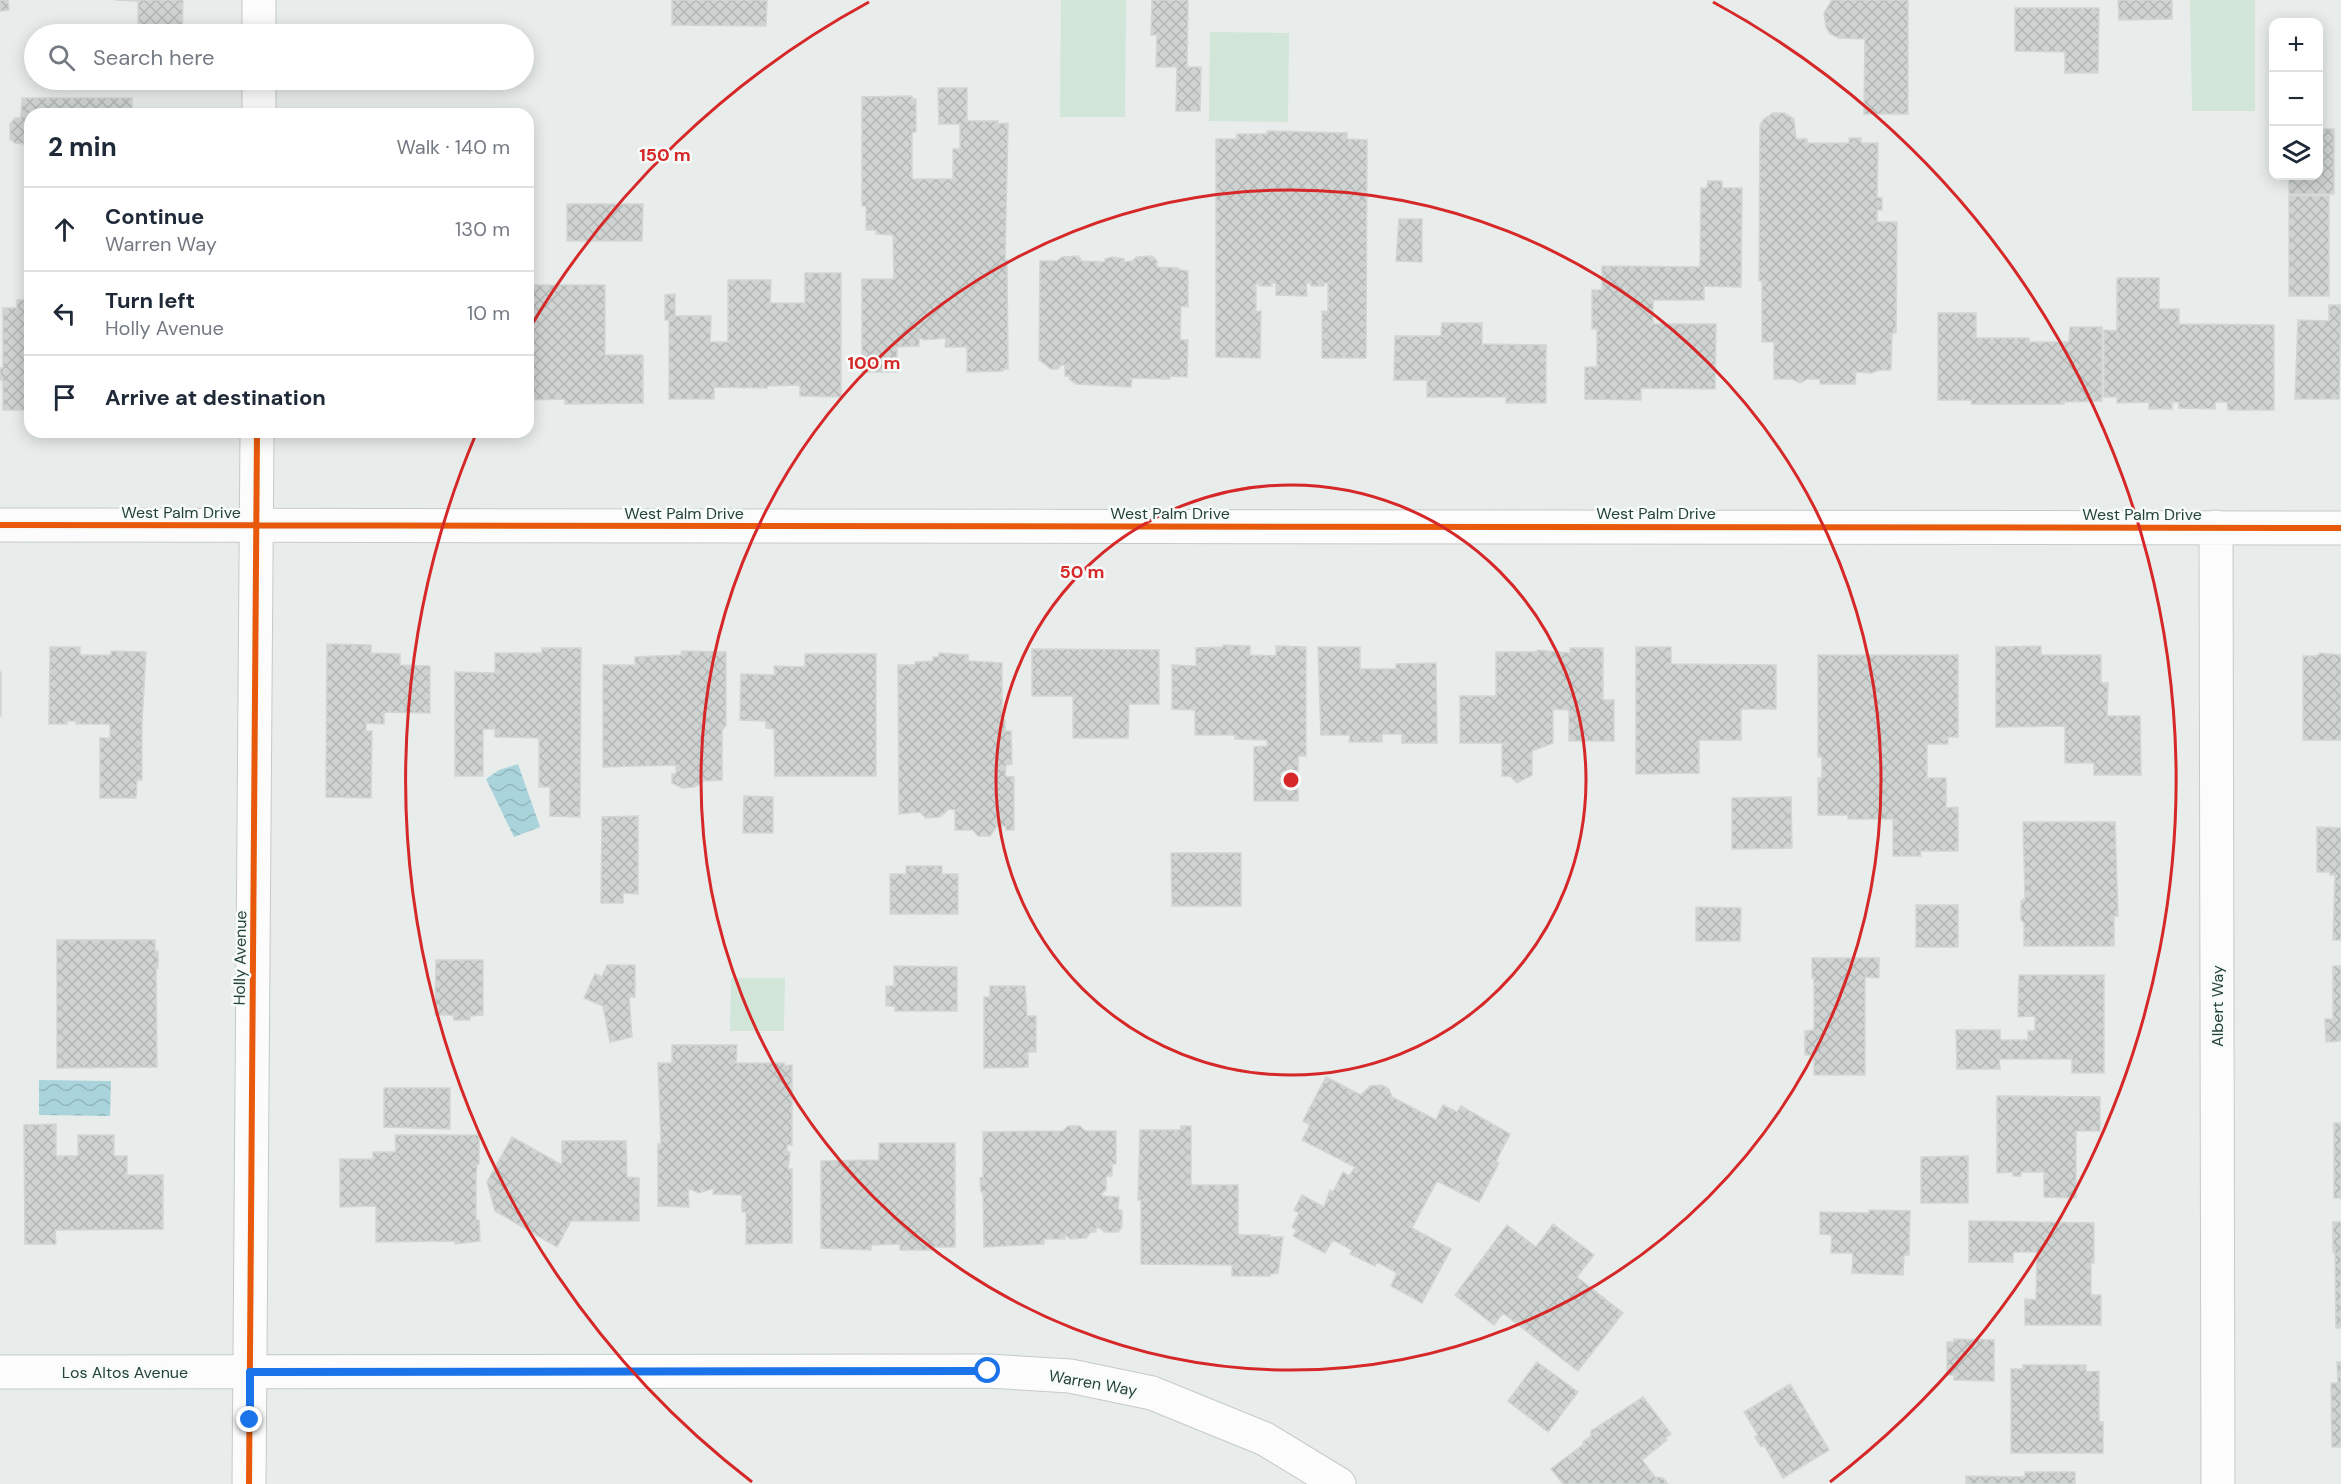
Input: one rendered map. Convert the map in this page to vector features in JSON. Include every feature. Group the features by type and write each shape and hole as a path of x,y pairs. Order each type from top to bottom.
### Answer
{"street":[{"path":"259,0 259,24"},
{"path":"259,90 259,108"},
{"name":"Holly Avenue","path":"249,1484 258,438"},
{"name":"West Palm Drive","path":"0,525 2341,528"},
{"name":"Albert Way","path":"2216,527 2218,1484"},
{"name":"Warren Way","path":"250,1372 988,1371 1070,1376 1162,1398 1265,1439 1339,1484"},
{"name":"Los Altos Avenue","path":"0,1372 250,1372"}],"green space":[{"path":"1061,0 1126,0 1125,117 1060,117"},
{"path":"2190,0 2255,0 2255,111 2192,111"},
{"path":"1210,32 1289,33 1288,122 1209,121"},
{"path":"731,978 785,978 784,1031 730,1031"}],"water":[{"path":"518,764 540,827 514,837 486,779 499,770"},
{"path":"39,1080 111,1081 110,1116 39,1115"}],"building":[{"path":"0,0 8,0 9,10 0,11"},
{"path":"115,0 183,0 182,24 138,24 138,1"},
{"path":"672,0 767,0 766,26 672,25"},
{"path":"1152,0 1188,0 1187,67 1201,67 1200,111 1176,111 1177,67 1156,67 1157,35 1151,35"},
{"path":"1832,0 1908,0 1908,114 1864,114 1865,39 1839,38 1830,34 1826,27 1824,13"},
{"path":"2118,0 2172,0 2172,19 2119,20"},
{"path":"2015,8 2099,8 2098,73 2065,73 2065,52 2015,51"},
{"path":"938,88 967,88 967,121 1008,123 1005,260 1007,260 1008,369 967,372 967,347 945,347 946,338 923,340 919,338 919,346 897,347 897,372 862,372 862,279 894,279 893,235 876,234 876,230 866,230 866,206 862,206 862,97 912,96 912,99 916,99 916,132 912,132 912,179 953,179 953,149 960,149 960,124 939,124"},
{"path":"22,98 132,98 132,108 24,108 24,144 15,143 10,139 10,124 15,118 21,118"},
{"path":"1773,113 1784,113 1794,119 1796,139 1807,139 1807,143 1849,143 1849,138 1861,138 1861,143 1878,143 1877,197 1882,198 1882,210 1877,210 1877,222 1897,222 1896,333 1892,333 1891,370 1871,373 1856,372 1855,384 1820,384 1820,379 1807,379 1800,383 1792,379 1774,379 1774,342 1762,342 1762,281 1759,281 1760,125"},
{"path":"2323,129 2334,129 2334,194 2289,194 2289,180 2323,180"},
{"path":"1267,131 1347,133 1347,139 1367,140 1366,358 1322,358 1322,311 1328,312 1328,283 1324,283 1324,286 1311,286 1311,283 1306,283 1307,296 1276,295 1276,283 1271,283 1272,286 1259,286 1259,283 1256,283 1256,312 1261,311 1260,358 1216,357 1216,139 1237,139 1237,134 1267,134"},
{"path":"1708,181 1722,181 1722,188 1742,188 1741,287 1704,286 1704,300 1653,300 1653,324 1716,324 1715,389 1641,388 1641,400 1585,399 1585,367 1597,367 1597,329 1592,329 1592,290 1602,290 1602,266 1700,267 1701,188 1707,188"},
{"path":"2289,196 2329,196 2329,296 2289,296"},
{"path":"567,204 643,204 642,241 567,241"},
{"path":"1399,219 1422,219 1422,262 1396,261"},
{"path":"1078,256 1082,261 1105,262 1105,259 1112,257 1124,259 1124,262 1132,261 1137,257 1152,256 1157,261 1157,267 1188,271 1188,307 1181,306 1180,340 1188,340 1187,377 1132,378 1131,387 1076,384 1069,379 1070,376 1065,376 1065,365 1061,365 1058,369 1051,369 1039,360 1040,261 1057,261 1062,257"},
{"path":"805,273 841,273 841,397 800,396 800,385 767,386 767,388 714,387 714,399 669,399 669,320 665,320 665,295 675,294 675,316 711,316 710,342 728,342 728,280 771,280 770,303 805,303"},
{"path":"2117,278 2159,278 2159,309 2179,309 2179,324 2274,325 2274,410 2228,410 2227,402 2215,402 2215,409 2179,408 2179,402 2172,402 2172,409 2149,409 2149,402 2117,403 2117,397 2104,397 2104,330 2117,331"},
{"path":"534,285 605,285 605,355 643,355 643,403 565,404 565,399 534,400"},
{"path":"17,300 24,300 24,410 3,410 3,380 0,380 0,368 3,368 3,308 17,308"},
{"path":"2329,305 2341,305 2339,399 2295,399 2298,320 2329,321"},
{"path":"1938,313 1976,313 1976,338 2029,338 2029,342 2069,342 2070,327 2102,327 2102,401 2063,402 2064,404 1971,404 1972,400 1938,400"},
{"path":"1442,323 1482,323 1482,344 1546,345 1546,403 1506,403 1506,397 1427,397 1427,380 1394,380 1395,336 1441,336"},
{"path":"327,644 371,645 371,653 400,654 400,665 430,666 430,713 384,712 384,724 366,723 366,731 372,731 371,798 326,797"},
{"path":"1223,645 1250,646 1250,655 1276,656 1276,646 1306,647 1306,756 1298,756 1298,801 1254,801 1254,747 1267,746 1267,740 1235,739 1235,735 1195,735 1195,710 1172,709 1172,665 1196,666 1196,648 1223,647"},
{"path":"2041,646 2041,655 2101,655 2101,683 2108,683 2107,716 2140,716 2141,775 2094,775 2094,763 2065,763 2065,726 1996,727 1996,647"},
{"path":"50,647 80,647 80,655 111,655 111,651 146,652 142,722 142,780 137,780 136,798 100,798 100,738 110,738 110,724 76,724 76,721 67,721 67,724 49,724"},
{"path":"1318,647 1360,647 1360,669 1396,669 1396,664 1436,663 1437,743 1402,743 1402,734 1382,734 1382,742 1349,742 1350,735 1321,735"},
{"path":"1636,647 1671,647 1671,664 1776,665 1776,709 1741,709 1741,740 1699,740 1699,773 1636,774"},
{"path":"542,648 581,648 580,817 550,816 550,787 539,787 539,738 495,737 495,729 483,729 483,776 455,776 455,672 495,673 495,653 542,653"},
{"path":"1570,648 1603,648 1603,700 1614,700 1614,741 1569,741 1569,710 1553,709 1553,743 1532,751 1532,775 1517,783 1510,776 1502,776 1502,743 1460,743 1460,696 1496,696 1496,652 1537,652 1537,650 1570,653"},
{"path":"1032,649 1159,650 1159,704 1129,704 1128,738 1073,738 1073,696 1032,696"},
{"path":"682,651 726,652 726,726 722,730 722,780 704,781 694,787 682,788 672,783 672,774 676,774 676,765 603,767 603,665 635,665 635,657 681,655"},
{"path":"939,653 968,655 968,661 1002,663 1002,720 1005,720 1005,731 1011,731 1012,764 1006,765 1005,776 1014,777 1014,830 1006,830 1006,826 997,826 990,836 978,836 973,830 955,830 955,810 949,809 940,817 926,818 920,812 899,814 898,665 915,665 915,662 933,661 933,657 939,657"},
{"path":"2320,653 2341,655 2341,740 2303,740 2303,656 2317,656"},
{"path":"805,654 876,654 876,776 775,776 774,729 766,728 766,721 740,720 741,674 775,675 774,666 805,667"},
{"path":"1818,655 1958,655 1958,737 1948,737 1948,744 1927,744 1927,778 1946,778 1946,808 1958,807 1958,851 1920,851 1921,856 1893,856 1893,819 1848,819 1848,815 1818,815 1818,778 1822,778 1822,757 1818,757"},
{"path":"1,672 1,716 0,716"},
{"path":"744,796 773,797 773,833 743,833"},
{"path":"1791,797 1792,848 1732,849 1732,798"},
{"path":"638,816 638,894 623,893 623,903 601,903 602,817"},
{"path":"2023,822 2115,822 2118,916 2114,916 2114,946 2024,946 2024,923 2021,920 2021,901 2025,898"},
{"path":"2317,827 2341,828 2341,940 2333,940 2335,875 2330,875 2330,872 2317,872"},
{"path":"1171,853 1241,853 1241,906 1172,906"},
{"path":"906,866 942,866 942,874 958,874 958,914 890,914 890,874 906,874"},
{"path":"1916,905 1958,905 1958,947 1916,947"},
{"path":"1696,907 1741,908 1740,941 1696,941"},
{"path":"57,940 155,940 155,951 158,951 158,968 156,968 157,1067 57,1068"},
{"path":"1812,958 1879,958 1879,978 1865,977 1865,1075 1814,1075 1814,1055 1805,1055 1805,1031 1814,1030"},
{"path":"436,960 483,960 483,1015 470,1016 470,1020 454,1020 453,1015 435,1015"},
{"path":"607,965 635,965 635,997 629,997 632,1037 610,1042 603,1006 584,998 595,974 602,977"},
{"path":"894,966 957,967 957,1011 895,1011 895,1006 886,1006 886,986 894,986"},
{"path":"2333,966 2341,966 2341,1041 2326,1042 2325,1019 2333,1019"},
{"path":"2019,975 2104,975 2104,1073 2072,1073 2072,1059 1999,1059 2000,1069 1957,1069 1956,1030 2000,1030 2000,1040 2028,1040 2028,1031 2035,1031 2035,1016 2018,1017"},
{"path":"990,986 1025,986 1027,1016 1036,1016 1036,1052 1028,1052 1028,1067 984,1068 984,997 990,997"},
{"path":"672,1045 737,1045 736,1063 792,1065 792,1145 787,1145 787,1152 790,1152 788,1169 792,1169 792,1243 746,1244 746,1212 742,1212 742,1195 713,1194 714,1188 699,1193 688,1188 689,1207 658,1206 658,1144 661,1144 658,1063 672,1063"},
{"path":"1326,1077 1361,1095 1370,1086 1382,1085 1389,1089 1392,1097 1436,1120 1443,1105 1457,1112 1461,1106 1510,1134 1496,1161 1499,1163 1479,1202 1437,1181 1412,1228 1451,1249 1422,1303 1391,1286 1397,1273 1377,1262 1375,1266 1350,1254 1352,1250 1333,1240 1325,1253 1293,1236 1297,1230 1292,1227 1299,1213 1294,1210 1302,1195 1324,1207 1330,1190 1333,1192 1343,1172 1349,1176 1355,1167 1302,1140 1310,1125 1303,1121"},
{"path":"384,1088 450,1088 450,1129 384,1127"},
{"path":"1997,1096 2100,1097 2100,1131 2076,1131 2076,1198 2044,1197 2044,1172 2021,1172 2021,1176 2013,1176 2013,1172 1997,1173"},
{"path":"2334,1123 2341,1123 2341,1198 2334,1198"},
{"path":"56,1124 56,1156 78,1156 78,1135 114,1135 114,1156 127,1156 127,1175 163,1175 163,1229 55,1230 56,1244 25,1244 24,1125"},
{"path":"1068,1126 1080,1126 1085,1131 1116,1131 1116,1164 1112,1164 1112,1176 1106,1176 1106,1190 1102,1196 1119,1197 1118,1209 1122,1211 1122,1227 1118,1232 1104,1232 1096,1228 1096,1232 1091,1232 1086,1238 1070,1239 1065,1234 1065,1239 1044,1239 1044,1244 984,1247 983,1192 981,1192 980,1178 983,1177 983,1132 1063,1131"},
{"path":"1181,1126 1191,1126 1191,1185 1238,1185 1238,1235 1283,1237 1278,1273 1270,1274 1270,1276 1232,1276 1232,1265 1141,1264 1141,1200 1138,1200 1140,1130 1181,1130"},
{"path":"395,1135 479,1135 476,1220 479,1220 480,1241 455,1244 455,1241 376,1242 376,1206 340,1207 340,1159 373,1159 373,1152 396,1152"},
{"path":"512,1137 562,1165 562,1141 626,1141 627,1177 639,1178 639,1221 571,1221 557,1247 495,1211 487,1182"},
{"path":"879,1143 955,1143 955,1247 900,1250 900,1244 871,1245 871,1250 821,1248 821,1161 879,1160"},
{"path":"1968,1156 1968,1203 1921,1203 1921,1157"},
{"path":"1869,1210 1910,1211 1909,1255 1904,1255 1903,1275 1852,1273 1853,1253 1831,1253 1832,1235 1820,1234 1820,1212 1869,1213"},
{"path":"1969,1221 2094,1223 2091,1295 2101,1295 2101,1325 2025,1325 2025,1299 2036,1300 2037,1252 2013,1252 2013,1262 1969,1262"},
{"path":"2333,1222 2341,1222 2341,1328 2336,1328"},
{"path":"1553,1224 1594,1255 1577,1277 1623,1313 1578,1371 1503,1313 1494,1325 1455,1295 1507,1225 1536,1247"},
{"path":"1954,1339 1994,1340 1994,1381 1954,1380 1954,1375 1947,1375 1947,1342 1954,1342"},
{"path":"1537,1362 1578,1392 1548,1432 1508,1401"},
{"path":"2337,1362 2341,1362 2341,1447 2332,1447 2331,1383 2338,1383"},
{"path":"2023,1365 2086,1365 2086,1372 2099,1371 2099,1422 2103,1422 2103,1453 2011,1453 2011,1369 2023,1369"},
{"path":"1790,1384 1829,1450 1783,1478 1764,1445 1761,1447 1755,1437 1758,1435 1744,1412"},
{"path":"1643,1397 1671,1434 1642,1460 1655,1477 1663,1478 1668,1484 1563,1484 1551,1469 1584,1444 1583,1442 1591,1436 1591,1431"},
{"path":"2025,1472 2075,1472 2075,1484 1966,1484 1966,1476 2025,1477"}],"cycle path":[{"path":"249,1484 257,438"},
{"path":"0,525 2341,528"}],"route":[{"path":"250,1420 250,1372 988,1371"}]}
